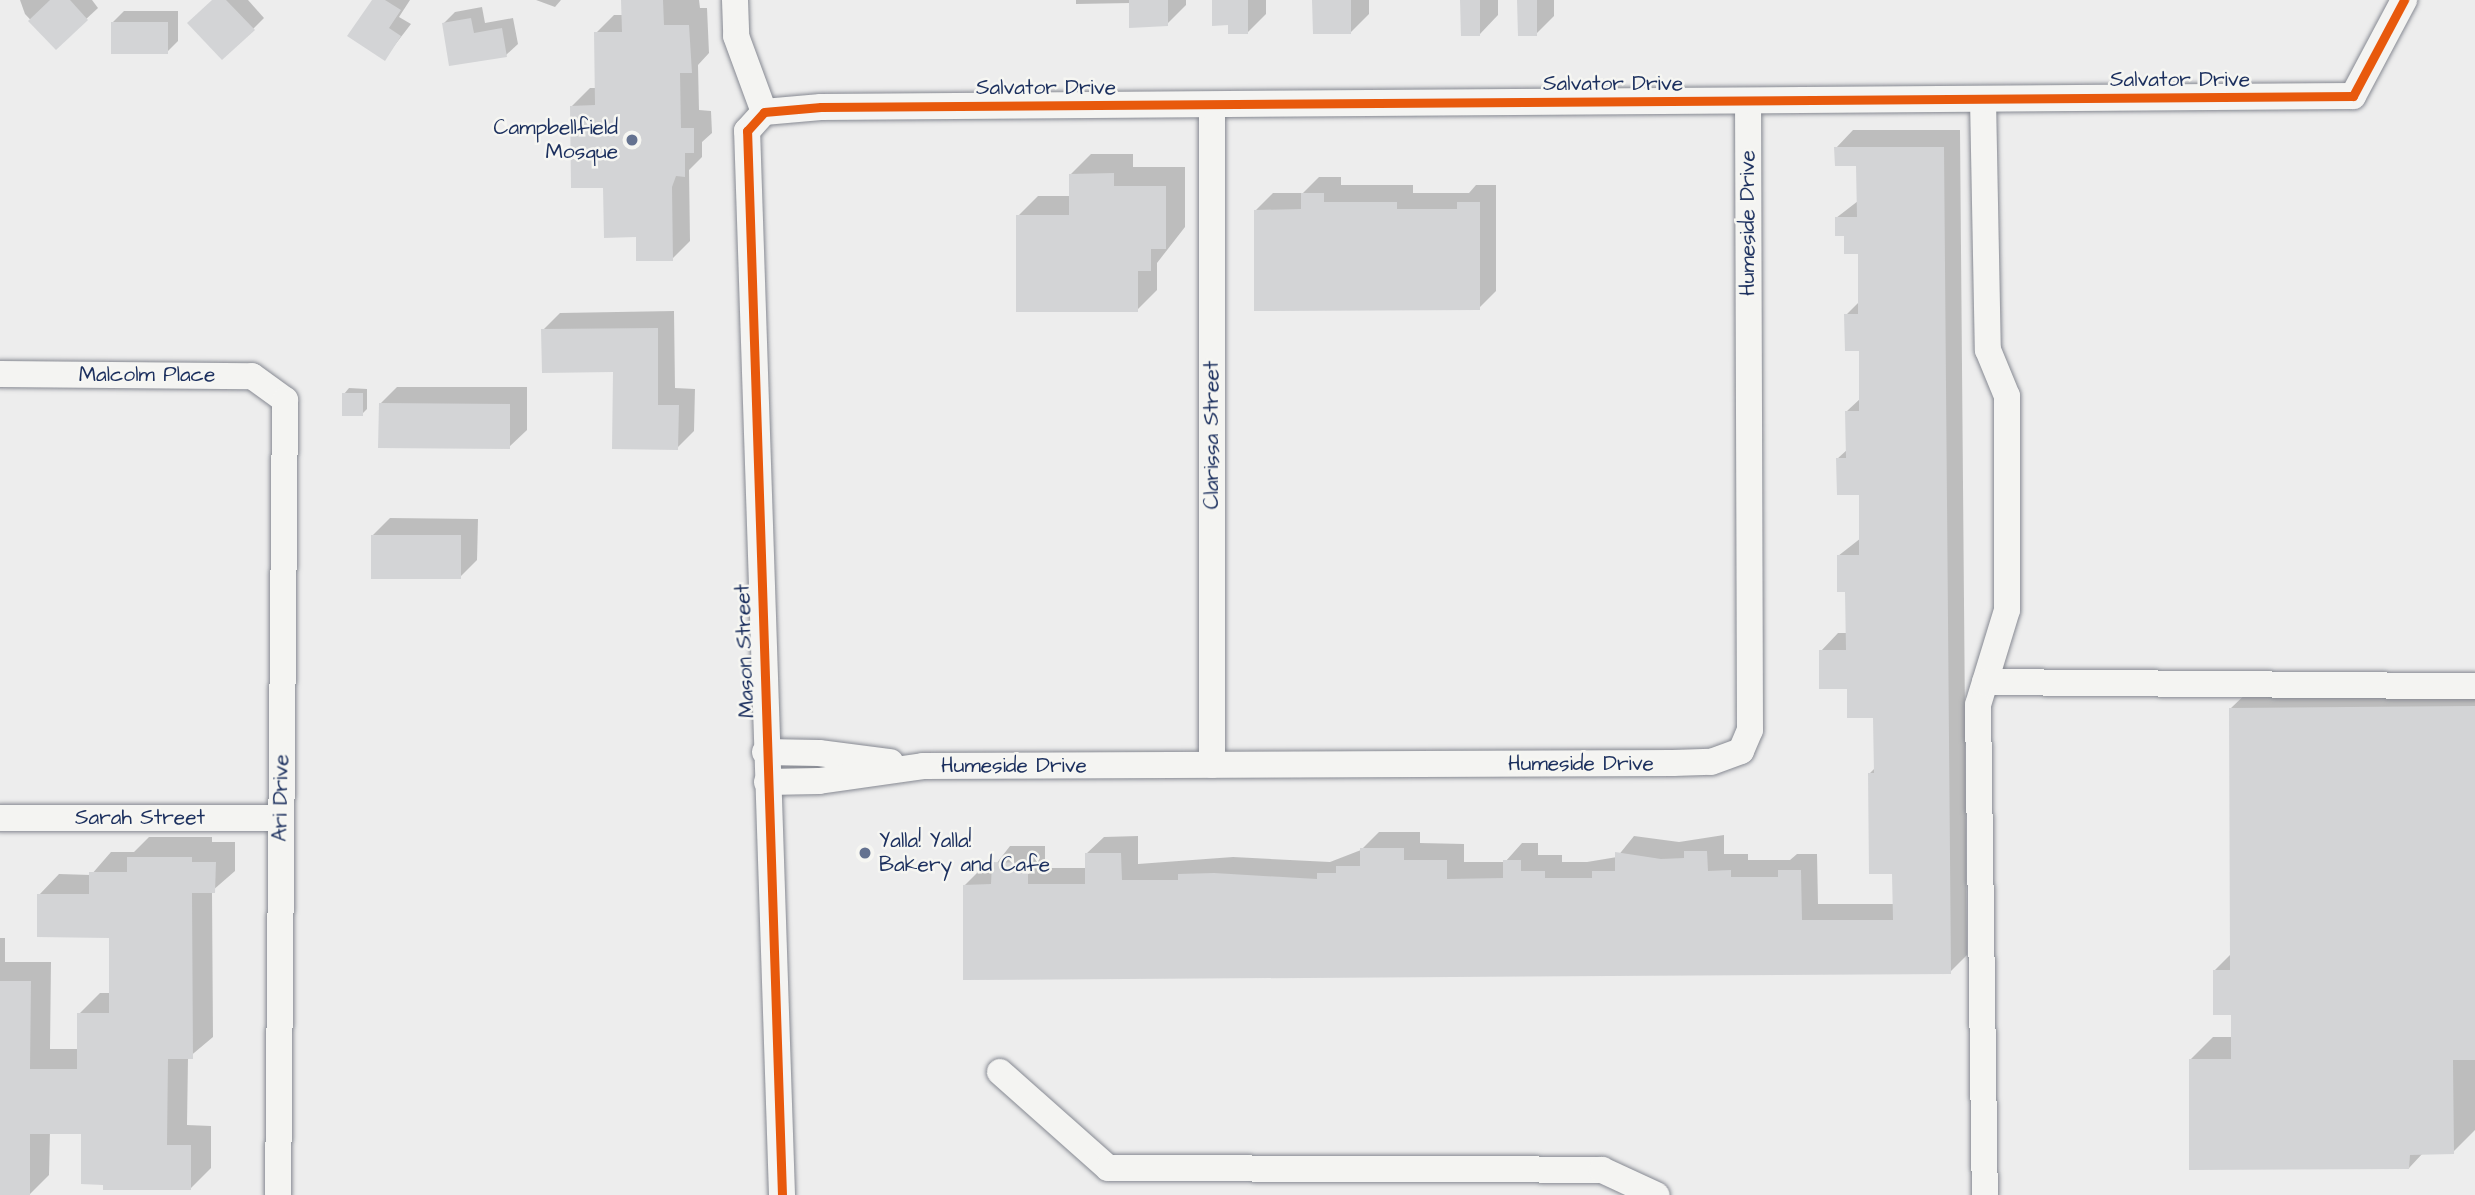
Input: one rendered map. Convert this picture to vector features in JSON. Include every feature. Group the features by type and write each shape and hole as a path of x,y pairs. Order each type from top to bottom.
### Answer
{"street":[{"path":"735,0 736,36 764,112"},
{"name":"Salvator Drive","path":"764,112 777,108 2353,96 2404,0"},
{"path":"1983,99 1988,350 2007,396 2007,610 1978,705 1985,1195"},
{"name":"Humeside Drive","path":"766,782 819,781 923,766 1673,763 1711,762 1741,751 1750,730 1748,101"},
{"name":"Clarissa Street","path":"1212,105 1212,765"},
{"name":"Mason Street","path":"764,112 747,131 765,752 782,1195"},
{"name":"Malcolm Place","path":"0,374 252,376 285,400"},
{"name":"Ari Drive","path":"278,1195 285,400"},
{"path":"1985,682 2475,686"},
{"path":"765,752 819,752 923,766"},
{"name":"Sarah Street","path":"0,818 280,818"},
{"path":"1000,1072 1108,1168 1602,1170 1656,1195"}],"building":[{"path":"50,0 70,0 88,20 56,50 28,21"},
{"path":"212,0 226,0 255,30 222,60 187,23"},
{"path":"372,0 385,0 401,10 389,28 401,36 385,61 347,36"},
{"path":"621,0 663,0 664,25 689,25 692,73 680,73 681,128 694,128 694,153 685,153 685,177 676,176 672,187 673,261 636,261 636,237 604,238 603,188 571,188 570,106 595,105 594,32 622,32"},
{"path":"1129,0 1168,0 1168,26 1129,28"},
{"path":"1212,0 1248,0 1248,34 1228,34 1228,25 1212,26"},
{"path":"1312,0 1351,0 1351,34 1313,34"},
{"path":"1460,0 1480,0 1480,36 1461,36"},
{"path":"1517,0 1537,0 1537,36 1518,36"},
{"path":"471,18 474,33 502,28 507,57 449,66 442,23"},
{"path":"111,22 168,22 168,54 111,54"},
{"path":"1834,147 1944,147 1951,974 963,980 963,885 991,884 992,862 1028,863 1028,884 1085,884 1085,853 1121,853 1122,880 1178,880 1178,874 1214,873 1317,879 1317,873 1336,873 1336,866 1360,866 1360,848 1404,848 1404,860 1447,860 1447,879 1503,878 1503,860 1521,860 1521,871 1545,871 1545,878 1592,878 1592,871 1615,871 1615,852 1661,859 1684,858 1684,851 1707,851 1708,871 1731,870 1731,877 1778,877 1778,870 1801,870 1802,920 1893,920 1892,874 1869,874 1868,773 1874,773 1873,718 1847,718 1847,689 1819,689 1819,650 1846,650 1845,592 1837,592 1837,555 1859,555 1859,495 1837,495 1836,458 1846,458 1845,411 1859,411 1859,351 1845,351 1844,314 1858,314 1858,254 1844,254 1844,236 1835,236 1835,217 1857,217 1856,166 1835,166"},
{"path":"1114,173 1114,186 1166,186 1166,249 1151,249 1151,271 1138,271 1138,312 1016,312 1016,215 1069,215 1069,174"},
{"path":"1301,193 1324,193 1324,202 1397,202 1397,209 1457,209 1457,202 1480,202 1480,310 1254,311 1254,210 1301,209"},
{"path":"658,328 658,405 679,405 678,450 612,449 613,372 542,373 541,329"},
{"path":"342,393 363,393 363,416 342,416"},
{"path":"379,403 510,404 510,449 378,448"},
{"path":"371,535 461,535 461,579 371,579"},
{"path":"2475,706 2475,1060 2453,1060 2454,1154 2410,1155 2409,1169 2189,1170 2189,1059 2231,1059 2231,1015 2213,1015 2213,970 2230,970 2229,708"},
{"path":"127,857 192,857 192,862 216,862 215,893 192,893 193,1059 168,1059 167,1145 191,1145 191,1190 103,1190 103,1185 81,1184 81,1134 30,1134 30,1195 0,1195 0,981 31,981 30,1069 77,1069 77,1013 109,1013 109,938 37,937 37,894 89,894 89,872 127,872"}],"cycle path":[{"path":"782,1195 747,131 764,112 821,107 2353,96 2404,0"}],"place":[{"name":"Campbellfield Mosque","path":"632,140"},
{"name":"Yalla! Yalla! Bakery and Cafe","path":"865,853"}]}
